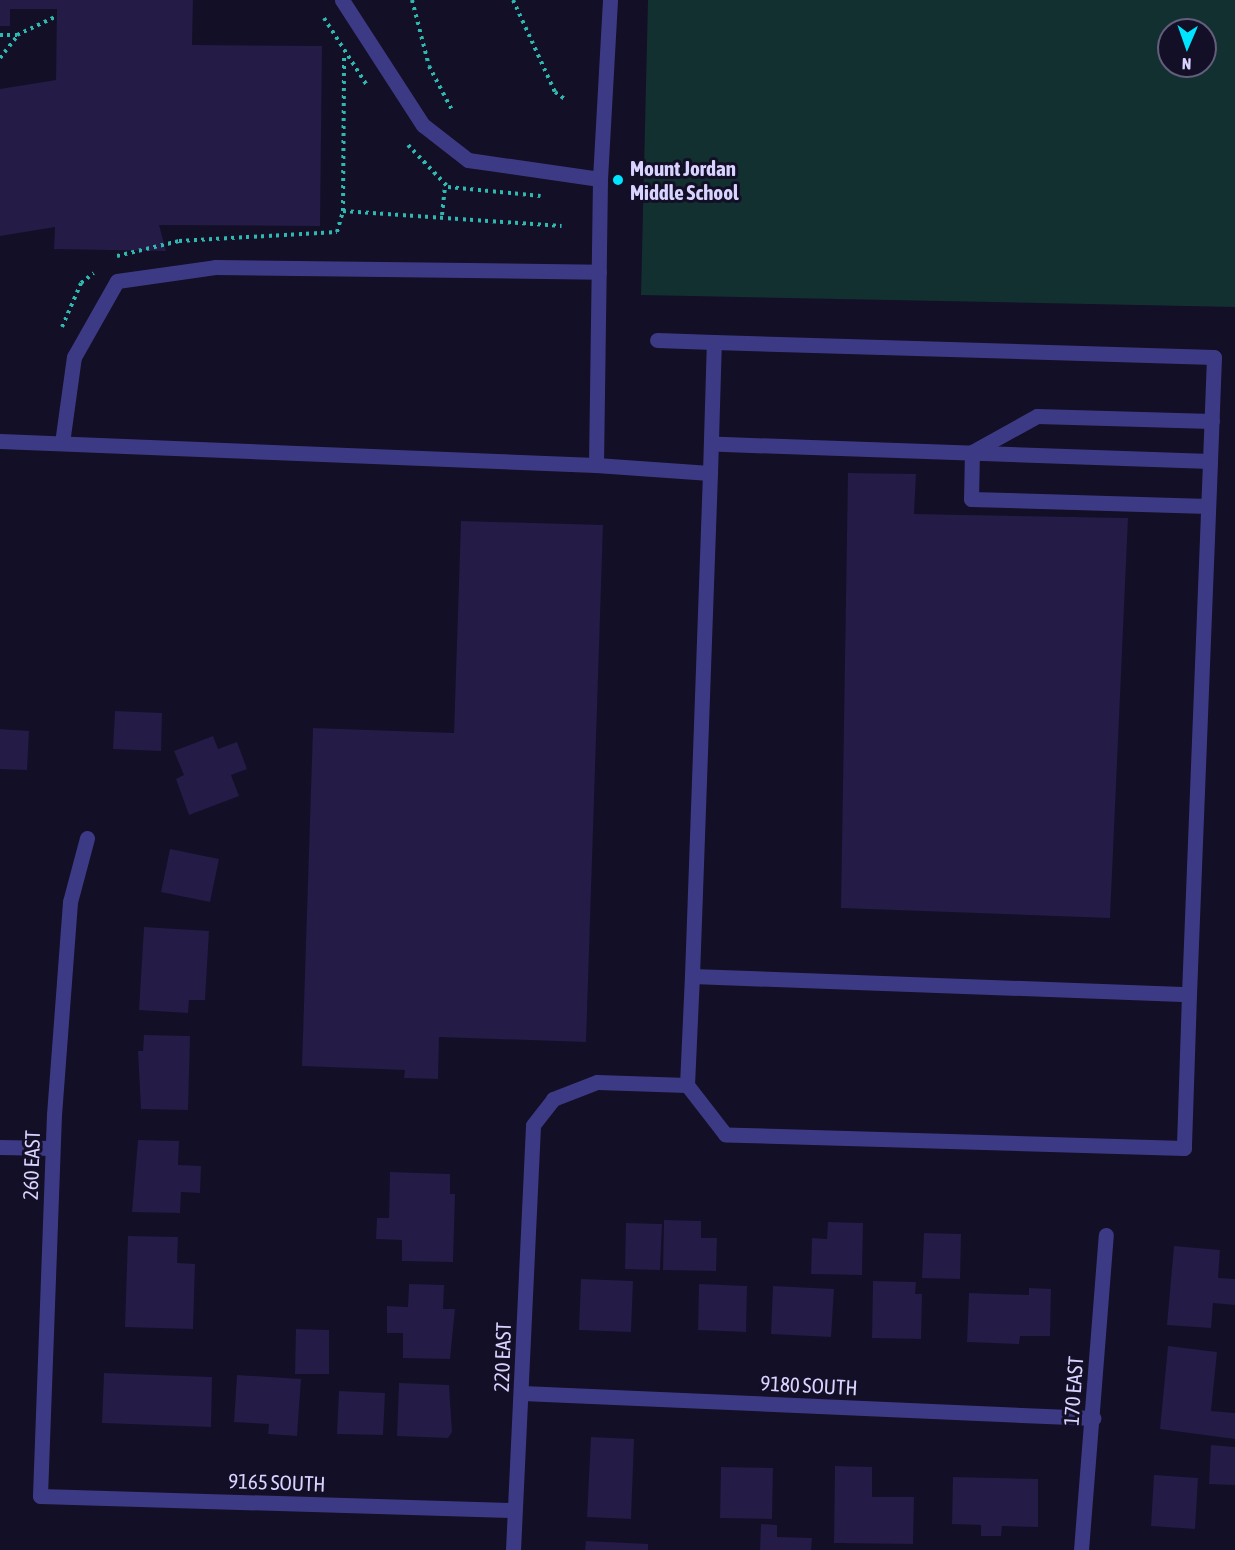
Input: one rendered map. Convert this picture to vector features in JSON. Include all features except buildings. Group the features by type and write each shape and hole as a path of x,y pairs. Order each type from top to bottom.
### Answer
{"street":[{"path":"342,0 423,125 468,160 600,179"},
{"path":"596,465 600,179 610,0"},
{"path":"62,444 74,357 117,281 215,267 599,272"},
{"path":"657,340 1214,357 1184,1148 725,1134 687,1085 714,342"},
{"path":"972,452 1037,416 1212,421"},
{"path":"0,441 596,465 710,473"},
{"path":"711,444 1210,461"},
{"path":"972,452 971,499 1208,506"},
{"name":"260 EAST","path":"40,1496 52,1148 70,902 87,838"},
{"path":"692,976 1189,994"},
{"name":"220 EAST","path":"513,1550 522,1393 532,1125 553,1100 597,1082 687,1085"},
{"path":"0,1147 52,1148"},
{"name":"170 EAST","path":"1081,1550 1106,1235"},
{"name":"9180 SOUTH","path":"522,1393 1093,1418"},
{"name":"9165 SOUTH","path":"40,1496 514,1509"}],"path":[{"path":"412,0 429,66 452,110"},
{"path":"513,0 555,92 566,100"},
{"path":"0,35 17,35 57,16"},
{"path":"0,58 17,35"},
{"path":"343,211 344,53"},
{"path":"442,215 445,184"}],"green space":[{"path":"648,0 1235,0 1235,307 641,295"}],"place":[{"name":"Mount Jordan Middle School","path":"618,180"}]}
